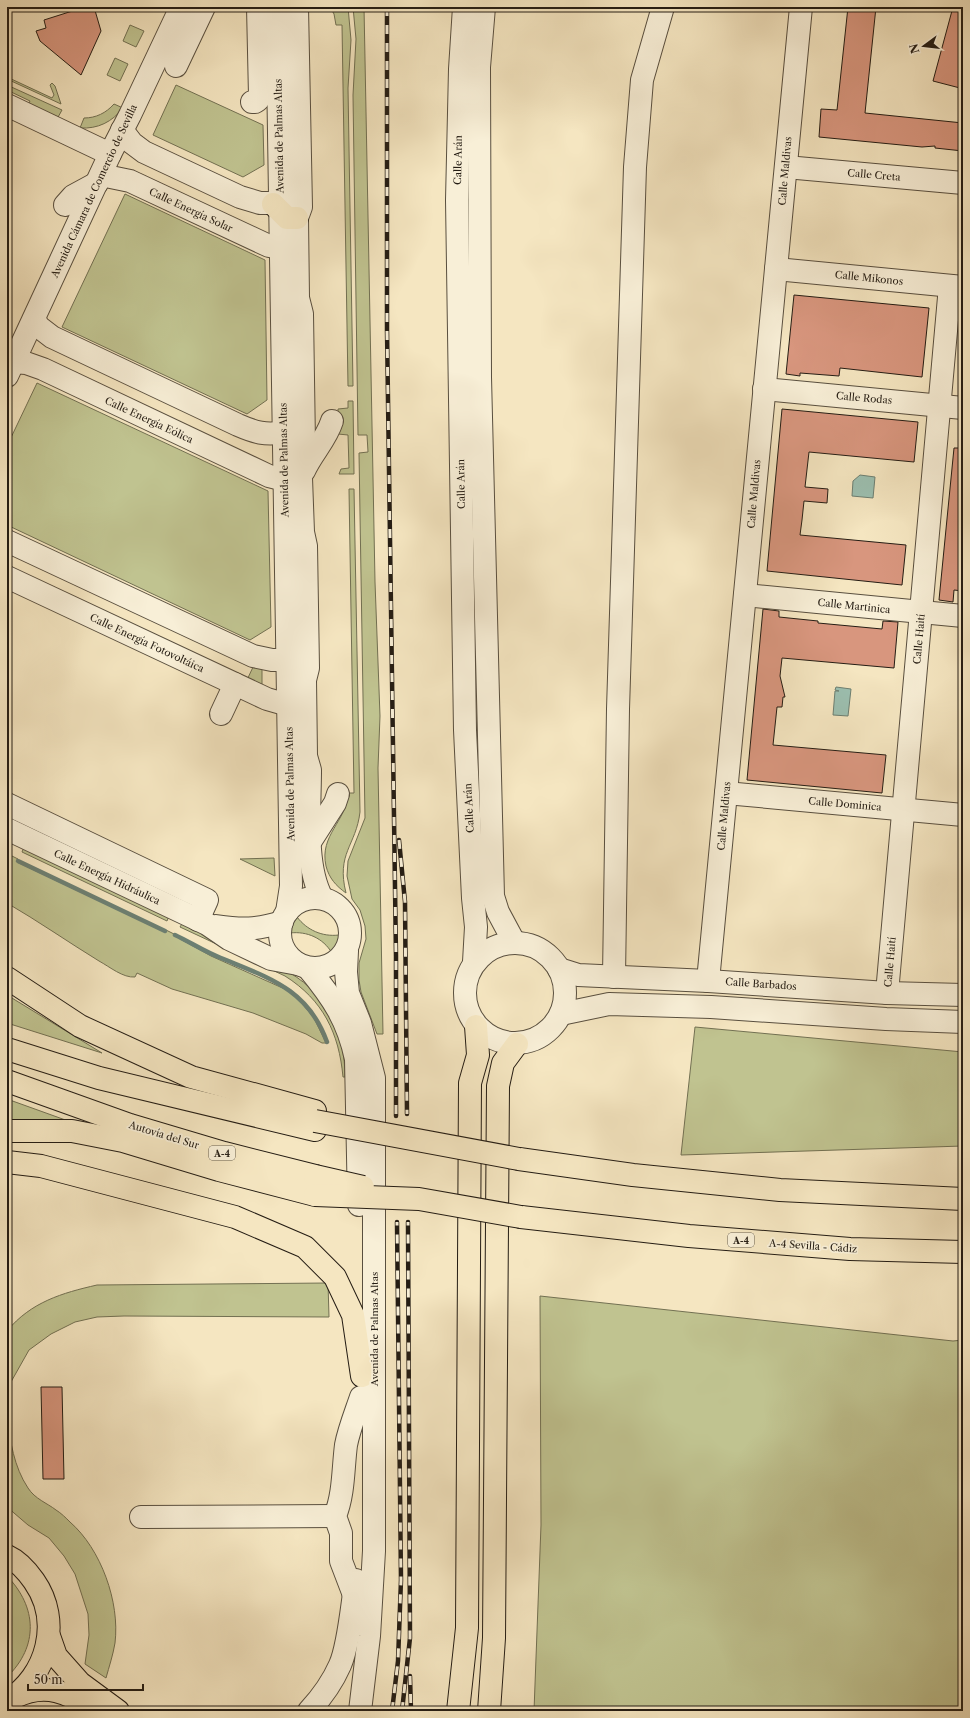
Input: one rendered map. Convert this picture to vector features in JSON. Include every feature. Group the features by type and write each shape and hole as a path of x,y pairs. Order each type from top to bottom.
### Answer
{"main road":[{"path":"7,978 80,1026 191,1077 315,1121"},
{"path":"458,1711 467,1628 470,1083 478,1055 476,1026"},
{"path":"7,1040 79,1063 315,1121"},
{"path":"489,1711 494,1638 498,1086 503,1063 516,1044"},
{"path":"7,1049 99,1078 315,1121 519,1158 633,1175 780,1190 963,1199"},
{"name":"Autovía del Sur","path":"7,1081 130,1125 224,1153 315,1186 418,1199 521,1217"},
{"path":"7,1094 27,1101 130,1125"},
{"path":"7,1131 72,1131 123,1141 219,1170 315,1186"},
{"path":"7,1162 41,1166 235,1217 305,1247 335,1278 353,1315 361,1386"},
{"name":"A-4 Sevilla - Cádiz","path":"521,1217 689,1236 842,1248 963,1252"},
{"path":"7,1556 27,1572 41,1590 48,1612 49,1636 43,1661 29,1684 8,1701"},
{"path":"49,1636 56,1656 75,1678 118,1711"},
{"path":"8,1701 26,1692 45,1690 64,1692 95,1711"}],"street":[{"name":"Avenida Cámara de Comercio de Sevilla","path":"10,369 180,7"},
{"path":"176,66 204,7"},
{"path":"252,102 258,100 260,96 258,7"},
{"name":"Avenida de Palmas Altas","path":"277,7 283,209 281,248 288,455 288,705 291,886 284,917"},
{"name":"Avenida de Palmas Altas","path":"283,209 301,207 297,7"},
{"name":"Calle Arán","path":"464,7 460,69 457,200 465,730 473,898 476,927 474,962"},
{"path":"484,7 479,67 480,369 493,896 498,912 514,942"},
{"path":"614,977 618,709 635,167 642,80 663,7"},
{"name":"Calle Maldivas","path":"708,981 801,7"},
{"path":"7,105 110,154"},
{"path":"122,130 132,143 151,155 240,197 283,209"},
{"name":"Calle Creta","path":"786,167 963,183"},
{"path":"65,205 73,196 99,179"},
{"name":"Calle Energía Solar","path":"99,179 130,181 269,246 281,248"},
{"name":"Avenida de Palmas Altas","path":"283,209 302,314 304,444 288,455"},
{"name":"Calle Mikonos","path":"776,269 957,287"},
{"name":"Calle Haití","path":"887,993 940,406 957,287"},
{"path":"34,319 39,327 52,337 256,433 288,455 307,463 329,431 332,421"},
{"name":"Calle Energía Eólica","path":"10,369 26,363 43,369 269,476 288,455"},
{"name":"Calle Rodas","path":"764,389 963,408"},
{"path":"7,541 254,656 289,668"},
{"name":"Calle Energía Fotovoltáica","path":"7,577 272,701 288,705"},
{"name":"Calle Martinica","path":"745,595 963,616"},
{"name":"Avenida de Palmas Altas","path":"289,668 310,770 310,842 313,876 322,898"},
{"path":"221,714 235,684"},
{"name":"Calle Dominica","path":"726,793 963,816"},
{"path":"310,842 336,803 338,794"},
{"path":"7,804 207,900 202,922"},
{"name":"Calle Energía Hidráulica","path":"7,829 202,922 229,939 271,959 303,966"},
{"path":"314,898 322,898 337,905 348,918 351,934 347,950 334,964 326,968 303,966 291,959 282,946 280,930 284,917 299,902 314,898"},
{"name":"Calle Energía Hidráulica","path":"202,922 243,930 257,929 284,917"},
{"path":"514,942 532,945 548,955 559,969 565,991 561,1014 550,1029 535,1040 516,1044 502,1042 488,1036 476,1026 466,1005 465,982 474,962 492,947 514,942"},
{"name":"Avenida de Palmas Altas","path":"347,950 346,972 348,993 360,1023 374,1078 374,1551 369,1636 360,1711"},
{"name":"Avenida de Palmas Altas","path":"303,966 335,1002 344,1018 352,1039 356,1059 361,1386 360,1555 356,1635 346,1711"},
{"name":"Calle Barbados","path":"559,969 578,975 708,981 887,993 963,994"},
{"path":"561,1014 609,1004 711,1007 886,1020 963,1022"},
{"path":"354,1595 341,1561 341,1533 335,1516 341,1503 346,1442 361,1386"},
{"path":"141,1517 335,1516"},
{"path":"309,1711 317,1702 341,1664 360,1555"}],"green space":[{"path":"330,7 348,7 351,40 348,88 353,386 348,386 342,25 336,25 334,14"},
{"path":"353,7 364,7 375,582 380,716 378,768 383,1034 377,1034 361,992 359,963 366,939 365,926 360,910 352,899 347,876 348,861 365,818 359,453 368,452 367,435 358,435 353,95 356,39"},
{"path":"130,25 144,31 136,47 123,41"},
{"path":"115,58 128,64 120,81 107,75"},
{"path":"7,77 52,98 54,95 50,85 52,83 55,86 61,104 7,79"},
{"path":"7,85 62,110 57,119 28,105 30,101 7,90"},
{"path":"176,85 263,125 264,165 243,177 153,135"},
{"path":"114,104 123,108 109,121 99,126 80,128 84,118 93,117 100,114 108,110"},
{"path":"125,194 265,260 267,400 247,414 62,327"},
{"path":"37,383 268,491 271,627 250,640 7,525 7,446"},
{"path":"348,401 353,401 354,474 339,474 341,469 349,468 348,435 338,434 338,409 348,408"},
{"path":"349,489 354,489 360,812 358,824 343,868 346,893 336,885 331,878 327,870 325,855 326,845 343,812 348,793 354,793"},
{"path":"254,665 262,668 262,689 246,682"},
{"path":"24,847 169,916 167,921 22,852"},
{"path":"10,855 18,859 17,862 165,932 166,930 211,956 287,990 300,1001 314,1018 326,1043 322,1043 306,1034 253,1013 172,989 137,973 135,977 130,977 112,969 7,903 7,856 9,857"},
{"path":"274,858 275,876 240,859"},
{"path":"297,917 305,926 315,932 327,935 339,935 337,945 332,953 324,943 308,934 290,933 293,923"},
{"path":"183,922 290,973 315,993 324,1004 338,1031 342,1046 345,1077 343,1077 338,1046 333,1032 327,1019 310,996 285,976 180,927"},
{"path":"7,995 102,1053 7,1023"},
{"path":"695,1027 963,1052 963,1146 681,1155"},
{"path":"7,1099 71,1122 7,1121"},
{"path":"328,1283 329,1317 124,1316 97,1317 75,1322 51,1334 29,1350 7,1389 7,1331 26,1313 59,1295 97,1285"},
{"path":"540,1296 953,1341 963,1340 963,1711 534,1711 541,1525"},
{"path":"7,1416 11,1444 16,1463 23,1480 31,1492 62,1514 81,1533 99,1561 106,1577 111,1594 116,1627 115,1643 106,1678 85,1664 89,1635 88,1614 75,1574 64,1556 49,1538 28,1525 7,1507"},
{"path":"7,1576 17,1588 24,1600 29,1613 30,1626 29,1640 25,1652 7,1677"}],"shaded area":[{"path":"860,475 875,477 873,498 852,496 853,481"},
{"path":"836,687 851,689 848,716 833,715 835,691 839,691 835,690"}],"building":[{"path":"85,7 94,7 101,31 81,75 40,41 36,31 46,28 44,20"},
{"path":"848,7 876,7 865,113 963,123 963,151 935,148 935,146 922,147 819,137 821,109 837,110"},
{"path":"953,7 963,7 963,76 960,88 933,81"},
{"path":"794,295 929,308 922,377 840,368 839,376 800,373 800,376 786,374"},
{"path":"782,409 918,422 914,462 809,452 805,487 828,489 827,503 804,501 800,535 906,545 902,585 767,571"},
{"path":"954,448 963,448 963,591 954,590 953,602 939,600"},
{"path":"763,609 779,611 779,617 818,621 818,623 882,629 883,621 898,622 894,668 782,658 780,676 785,697 783,697 782,707 777,707 773,745 886,755 882,793 747,780"},
{"path":"41,1387 62,1387 64,1479 43,1479"}],"waterway":[{"path":"18,861 165,931"},
{"path":"175,935 209,953 271,979 298,997 309,1009 319,1024 327,1042"}],"railway":[{"path":"387,7 387,330 396,956 396,1116"},
{"path":"399,840 405,902 407,1114"},
{"path":"392,1711 398,1661 401,1580 397,1222"},
{"path":"402,1711 410,1638 408,1222"},
{"path":"410,1676 411,1711"}]}
